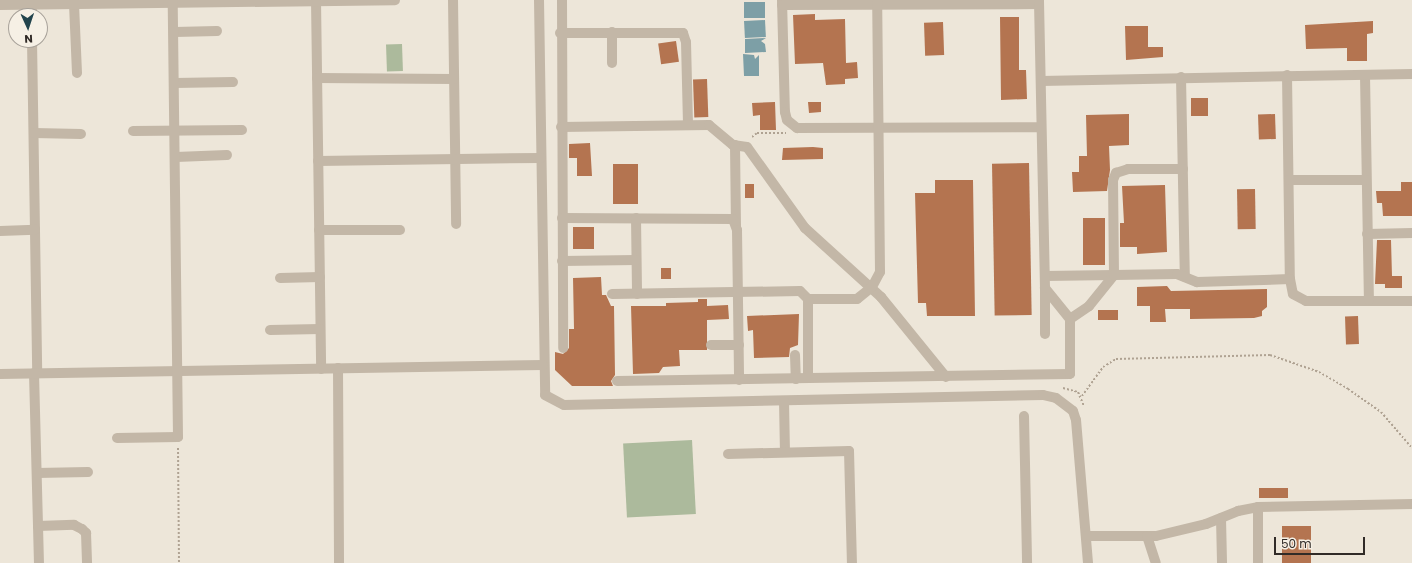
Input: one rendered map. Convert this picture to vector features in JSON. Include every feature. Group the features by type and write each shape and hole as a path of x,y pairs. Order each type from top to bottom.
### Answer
{"street":[{"path":"0,4 32,2 74,4 173,1 396,0"},
{"path":"453,0 456,224"},
{"path":"539,0 543,365 545,395 564,405 1042,395 1056,398 1072,411 1076,420 1088,563"},
{"path":"562,0 560,33 563,348"},
{"path":"116,438 178,437 175,32 173,1"},
{"path":"316,1 321,369"},
{"path":"612,294 800,291 808,299 857,299 872,287 880,272 877,127 877,2"},
{"path":"1041,127 797,128 787,120 785,112 782,3 1039,2 1045,334"},
{"path":"74,4 77,73"},
{"path":"175,32 217,31"},
{"path":"560,33 612,32 683,34 686,42 688,125"},
{"path":"612,32 612,62"},
{"path":"32,48 39,563"},
{"path":"1041,81 1181,77 1412,74"},
{"path":"1287,75 1290,279 1293,294 1306,301 1412,301"},
{"path":"1365,75 1369,300"},
{"path":"1181,77 1185,277"},
{"path":"317,78 454,79"},
{"path":"175,83 234,82"},
{"path":"561,126 688,125 714,127 738,146 747,147 805,228 872,287 946,377"},
{"path":"133,131 242,130"},
{"path":"34,133 81,134"},
{"path":"738,146 736,225 739,292 739,380"},
{"path":"176,157 226,155"},
{"path":"318,161 541,158"},
{"path":"1070,319 1089,306 1114,275 1113,180 1116,173 1128,169 1183,169"},
{"path":"1289,180 1366,180"},
{"path":"562,218 726,218 733,219 736,225"},
{"path":"636,218 637,294"},
{"path":"0,231 35,230"},
{"path":"319,230 400,230"},
{"path":"1367,234 1412,233"},
{"path":"562,261 636,260"},
{"path":"1045,276 1177,274 1197,282 1290,279"},
{"path":"280,278 320,277"},
{"path":"617,381 1070,374 1070,319 1045,288"},
{"path":"808,299 808,378"},
{"path":"270,330 320,329"},
{"path":"711,345 739,345"},
{"path":"795,355 796,379"},
{"path":"0,374 543,365"},
{"path":"338,368 339,563"},
{"path":"784,401 785,452"},
{"path":"1024,416 1027,563"},
{"path":"728,454 849,451 852,563"},
{"path":"37,473 88,472"},
{"path":"1086,536 1147,536 1184,530 1258,508 1412,504"},
{"path":"1258,508 1258,563"},
{"path":"1221,518 1222,563"},
{"path":"38,526 74,525 82,529 86,533 87,563"},
{"path":"1147,536 1156,563"}],"path":[{"path":"738,146 757,133 792,133 797,128"},
{"path":"1060,388 1074,390 1082,396 1103,367 1116,359 1270,355 1319,372 1348,388 1381,412 1412,448"},
{"path":"178,437 179,563"}],"green space":[{"path":"402,44 403,71 387,72 386,45"},
{"path":"692,440 696,514 627,518 623,444"}],"water":[{"path":"744,2 765,2 765,18 744,18"},
{"path":"765,20 766,37 745,38 744,21"},
{"path":"766,38 761,41 765,44 766,52 745,53 745,39"},
{"path":"743,54 754,55 755,59 759,55 759,76 744,76"}],"building":[{"path":"815,14 815,20 845,19 846,63 857,62 858,78 845,79 845,84 826,85 823,63 795,64 793,15"},
{"path":"1000,17 1019,17 1019,70 1026,70 1027,99 1001,100"},
{"path":"1373,21 1373,33 1367,34 1367,61 1347,61 1347,48 1306,49 1305,25"},
{"path":"943,22 944,55 925,56 924,23"},
{"path":"1125,26 1148,26 1148,47 1163,47 1163,57 1126,60"},
{"path":"676,41 679,62 661,64 658,44"},
{"path":"693,79 707,79 708,117 694,117"},
{"path":"1191,98 1208,98 1208,116 1191,116"},
{"path":"775,102 776,130 760,130 760,115 753,116 752,103"},
{"path":"808,102 821,102 821,112 809,113"},
{"path":"1129,114 1129,145 1109,146 1110,170 1107,191 1073,192 1072,172 1079,172 1079,156 1087,156 1086,115"},
{"path":"1275,114 1276,139 1259,140 1258,115"},
{"path":"590,143 592,176 577,176 577,158 569,158 569,144"},
{"path":"783,148 823,148 823,159 782,160"},
{"path":"1029,163 1032,315 995,316 992,164"},
{"path":"613,164 638,164 638,204 613,204"},
{"path":"935,180 973,180 975,316 927,316 926,303 918,303 915,193 935,193"},
{"path":"1401,182 1412,182 1412,216 1383,216 1382,203 1377,203 1376,191 1401,191"},
{"path":"745,184 754,184 754,198 745,198"},
{"path":"1165,185 1167,252 1137,254 1137,247 1120,247 1120,223 1124,223 1122,186"},
{"path":"1237,189 1255,189 1256,229 1238,229"},
{"path":"1083,218 1105,218 1105,265 1083,265"},
{"path":"573,227 594,227 594,249 573,249"},
{"path":"1377,240 1391,240 1392,276 1402,276 1402,288 1385,288 1385,284 1375,284"},
{"path":"661,268 671,268 671,279 661,279"},
{"path":"601,277 602,295 606,295 611,306 614,306 615,375 611,381 613,386 572,386 555,370 555,352 563,354 569,348 569,329 574,329 573,278"},
{"path":"1167,286 1171,291 1267,289 1267,307 1262,311 1262,316 1254,318 1190,319 1190,309 1165,309 1166,322 1150,322 1150,306 1137,306 1137,287"},
{"path":"698,299 707,299 707,306 728,305 729,319 707,320 707,350 679,350 680,366 663,367 659,373 633,374 631,306 666,306 666,303 698,302"},
{"path":"1098,310 1118,310 1118,320 1098,320"},
{"path":"799,314 798,345 790,348 789,357 754,358 753,330 748,331 747,316"},
{"path":"1345,316 1358,316 1359,344 1346,344"},
{"path":"1259,488 1288,488 1288,498 1259,498"},
{"path":"1282,526 1311,526 1311,563 1282,563"}]}
